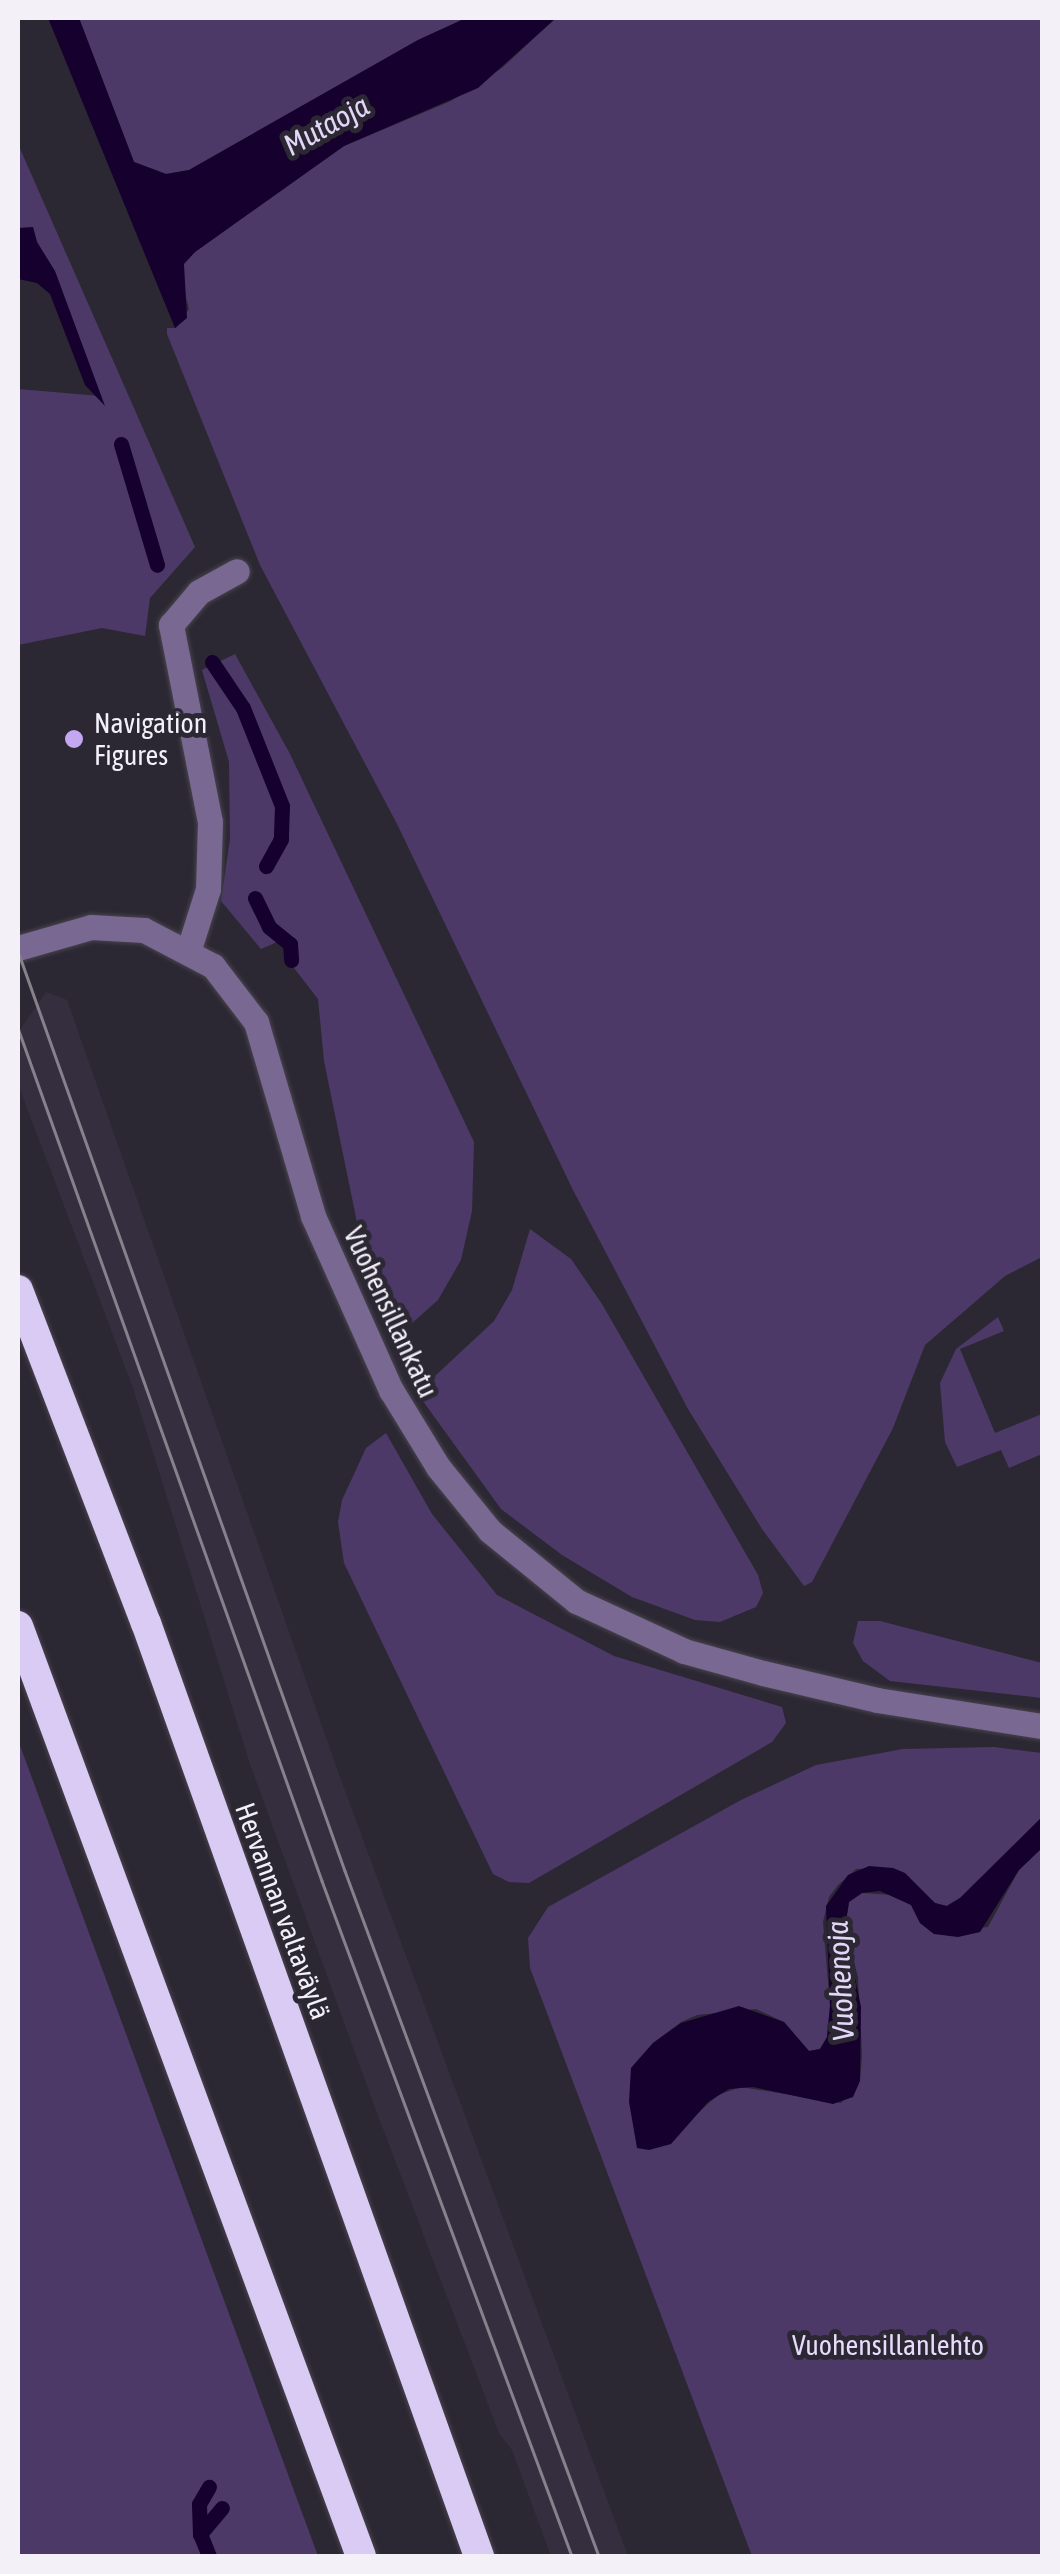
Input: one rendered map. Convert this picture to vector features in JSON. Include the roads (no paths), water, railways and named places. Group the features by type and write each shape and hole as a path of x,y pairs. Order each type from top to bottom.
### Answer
{"highway":[{"name":"Hervannan valtaväylä","path":"18,1290 146,1624 479,2556"},
{"path":"18,1626 361,2556"}],"street":[{"path":"188,952 208,889 210,822 171,625 199,592 237,572"},
{"name":"Vuohensillankatu","path":"18,948 92,927 144,930 213,966 256,1022 314,1216 373,1358 438,1467 490,1531 576,1600 684,1651 877,1700 1040,1725"}],"water":[{"name":"Mutaoja","path":"48,18 79,18 134,162 166,174 189,170 418,40 466,18 556,18 478,88 344,146 195,252 184,264 187,318 175,328"},
{"path":"33,227 37,242 55,271 105,406 85,385 50,294 37,283 18,279 18,228"},
{"path":"1042,1817 1042,1848 1019,1870 980,1932 958,1937 934,1934 920,1923 911,1905 880,1891 862,1893 849,1902 845,1928 861,2007 860,2081 853,2097 833,2104 753,2087 729,2089 708,2102 671,2144 649,2150 637,2148 629,2102 631,2068 653,2043 681,2023 739,2006 784,2022 809,2051 820,2049 827,2037 830,2006 826,1906 848,1875 869,1866 893,1868 905,1873 935,1903 947,1906 960,1898"}],"waterway":[{"path":"121,444 157,565"},
{"path":"212,662 243,708 282,806 281,839 266,866"},
{"path":"255,898 269,927 290,944 291,960"},
{"name":"Vuohenoja","path":"200,2534 199,2504 209,2487"},
{"name":"Vuohenoja","path":"209,2556 200,2534 222,2508"}],"tram line":[{"path":"18,951 345,1871 599,2556"},
{"path":"18,1028 322,1881 572,2556"}],"place":[{"name":"Navigation Figures","path":"74,739"}],"park label":[{"name":"Vuohensillanlehto","path":"888,2345"}]}
